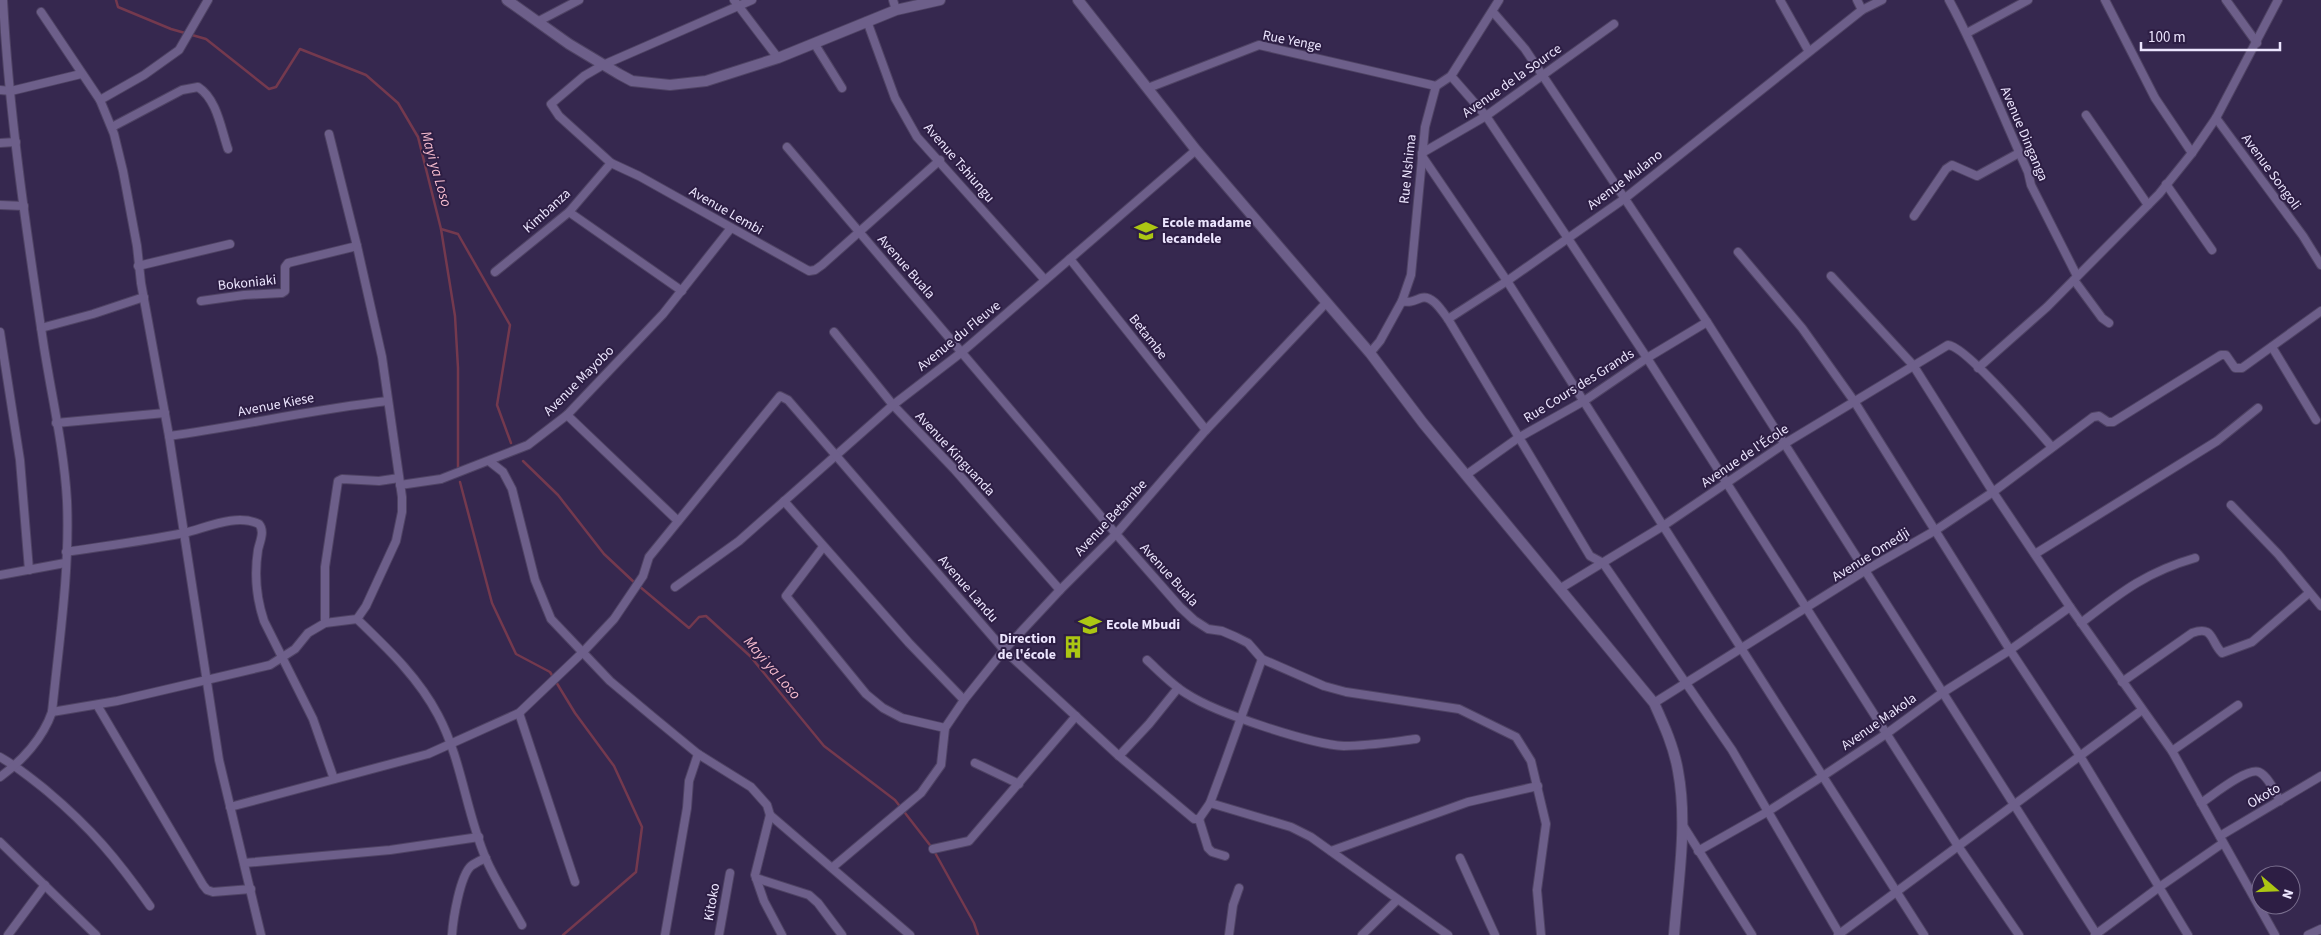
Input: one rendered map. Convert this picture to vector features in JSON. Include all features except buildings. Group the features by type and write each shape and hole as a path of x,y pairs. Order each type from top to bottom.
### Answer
{"street":[{"path":"0,777 16,766 41,733 52,712 66,552 67,502 24,206 3,0"},
{"path":"100,100 144,75 173,54 185,39 208,0"},
{"path":"508,0 537,22 603,66 632,81 651,84 688,85 778,58 867,21 894,5 940,0"},
{"path":"537,22 579,0"},
{"path":"603,66 736,3 752,0"},
{"path":"1078,0 1196,150 1370,353 1466,476 1561,588 1654,703 1670,740 1678,771 1682,824 1674,935"},
{"path":"1436,86 1451,76 1500,0"},
{"path":"1780,0 1808,50"},
{"path":"1857,0 1862,10"},
{"name":"Avenue Mulano","path":"1448,319 1507,281 1624,199 1808,50 1862,10 1882,0"},
{"name":"Avenue Dinganga","path":"1949,0 1967,33 2031,185 2075,278 2102,318 2109,323"},
{"path":"1967,33 2028,0"},
{"path":"2105,0 2155,98 2192,153"},
{"path":"2226,0 2257,43"},
{"path":"2052,447 2016,406 1978,368 2047,307 2148,205 2192,153 2216,118 2278,0"},
{"path":"736,3 778,58"},
{"path":"41,12 100,100 112,127 124,171 138,266 169,436 219,760 261,935"},
{"path":"1493,12 1525,49 1543,75 1707,322 2096,935"},
{"name":"Avenue Tshiungu","path":"867,21 895,98 917,136 1045,280"},
{"name":"Avenue de la Source","path":"1422,154 1486,116 1614,24"},
{"path":"814,43 842,88"},
{"name":"Rue Yenge","path":"1148,88 1259,45 1436,86"},
{"name":"Avenue Lembi","path":"603,66 584,76 551,104 559,116 611,163 639,176 809,271 815,270 822,265 940,160"},
{"path":"0,90 11,91 81,74"},
{"path":"1451,76 1486,116 1568,237 1958,846 2019,935"},
{"name":"Rue Nshima","path":"1370,353 1380,340 1402,301 1411,276 1425,127 1436,86"},
{"path":"112,127 182,90 198,87 206,92 211,100 228,150"},
{"path":"2086,115 2148,205"},
{"name":"Avenue Songoli","path":"2216,118 2321,265"},
{"path":"52,712 97,705 270,666 295,649 308,633 325,623 357,619 366,606 396,541 402,512 382,357 329,134"},
{"path":"0,144 16,142"},
{"name":"Avenue Buala","path":"787,147 1116,534 1180,607 1194,620 1208,629 1222,631 1248,643 1262,659 1324,686 1346,692 1459,708 1516,737 1532,761 1546,824 1537,890 1541,935"},
{"name":"Avenue du Fleuve","path":"675,587 738,541 893,405 962,352 1196,150"},
{"path":"1914,216 1946,169 1952,165 1977,176 2019,153"},
{"path":"1422,154 1507,281 1924,935"},
{"name":"Kimbanza","path":"495,272 569,212 611,163"},
{"path":"2166,184 2212,250"},
{"path":"0,205 24,206"},
{"path":"569,212 682,291"},
{"name":"Avenue Mayobo","path":"325,623 325,567 338,481 342,479 399,482 441,479 528,445 566,415 682,291 731,228"},
{"path":"138,266 230,244"},
{"name":"Bokoniaki","path":"201,301 284,293 286,265 288,263 357,246"},
{"path":"1738,252 1802,328 1854,401 2010,650 2080,756 2188,935"},
{"name":"Betambe","path":"1070,259 1206,430"},
{"path":"1831,276 1913,365 1993,492 2070,607 2172,751 2275,935"},
{"path":"41,328 93,314 144,296"},
{"path":"1402,301 1410,303 1424,297 1430,298 1448,319 1590,556 1603,563 1732,750 1839,935 2142,710"},
{"name":"Avenue Betambe","path":"832,867 921,793 941,765 945,728 964,700 1004,650 1116,534 1206,430 1326,303"},
{"path":"2316,420 2272,346 2321,311"},
{"name":"Rue Cours des Grands","path":"1466,476 1518,438 1584,401 1647,358 1707,322"},
{"path":"0,332 20,460 29,570"},
{"name":"Avenue Kinguanda","path":"834,332 893,405 955,470 1060,590"},
{"name":"Avenue de l'École","path":"1561,588 1663,526 1784,444 1944,346 1954,346 1978,368"},
{"name":"Avenue Omedji","path":"1654,703 1807,609 1866,570 1936,530 1993,492 2093,418 2099,416 2108,422 2113,422 2214,358 2226,355 2238,369 2252,362 2272,346"},
{"name":"Avenue Landu","path":"678,521 780,396 788,400 1004,650 1119,756 1194,819 1199,819"},
{"name":"Avenue Kiese","path":"169,436 340,406 388,401"},
{"path":"2035,554 2217,441 2258,408"},
{"path":"56,423 165,413"},
{"path":"230,807 428,754 519,713 583,652 614,619 643,576 649,557 678,521 566,415"},
{"path":"489,461 503,472 512,490 533,573 551,619 610,681 698,754 751,787 767,805 770,815 756,866 756,878 764,901 782,935"},
{"path":"784,500 823,546 964,700"},
{"path":"2231,505 2278,554 2321,606"},
{"path":"66,552 184,533 242,520 254,522 262,527 256,574 256,597 264,621 314,719 334,780"},
{"path":"823,546 786,596 866,694 883,708 902,718 945,728"},
{"path":"2081,623 2134,583 2172,564 2195,558"},
{"path":"0,575 65,563"},
{"path":"2122,682 2192,633 2201,630 2206,631 2222,653 2252,642 2309,593"},
{"name":"Avenue Makola","path":"1698,851 1767,812 1823,776 1886,734 1942,693 2010,650 2070,607"},
{"path":"357,619 405,668 424,692 451,744 486,858 522,926"},
{"path":"1225,856 1212,852 1208,848 1199,819 1210,803 1262,659"},
{"path":"1146,660 1190,696 1241,718 1317,742 1342,746 1366,746 1416,739"},
{"path":"1119,756 1150,724 1178,688"},
{"path":"97,705 203,885 213,892 251,889"},
{"path":"2172,751 2238,705"},
{"path":"519,713 575,882"},
{"path":"933,849 970,841 1076,716"},
{"path":"664,935 687,808 688,781 698,754"},
{"path":"0,758 16,766 86,824 119,862 150,906"},
{"path":"975,763 1019,784"},
{"path":"2201,803 2245,774 2255,771 2261,772 2280,801"},
{"name":"Okoto","path":"2096,935 2222,840 2321,776"},
{"path":"1331,850 1468,802 1538,786"},
{"path":"1210,803 1291,827 1331,850 1397,900 1448,935"},
{"path":"770,815 910,935"},
{"path":"1682,824 1752,935"},
{"path":"244,863 390,850 479,837"},
{"path":"0,842 96,935"},
{"path":"452,935 457,903 467,872 472,866 486,858"},
{"path":"1460,858 1495,935"},
{"name":"Kitoko","path":"719,935 730,873"},
{"path":"756,878 809,895 818,902 842,935"},
{"path":"8,935 45,885"},
{"path":"1229,935 1239,888"},
{"path":"1362,935 1397,900"},
{"path":"2308,935 2321,929"}],"waterway":[{"name":"Mayi ya Loso","path":"116,0 118,7 171,29 206,39 269,89 276,87 300,49 366,75 398,103 418,137 441,229 458,234 510,325 497,405 511,443"},
{"path":"441,229 455,316 458,368 458,467"},
{"name":"Mayi ya Loso","path":"523,461 558,495 604,554 635,583"},
{"path":"460,482 492,603 516,654 550,672 575,713 614,766 642,827 636,872 563,935"},
{"name":"Mayi ya Loso","path":"639,586 689,628 699,617 706,616 750,656 824,746 895,800 933,849 974,923 978,935"}],"place":[{"name":"Ecole madame lecandele","path":"1146,231"},
{"name":"Ecole Mbudi","path":"1090,625"},
{"name":"Direction de l'école","path":"1073,647"}]}
